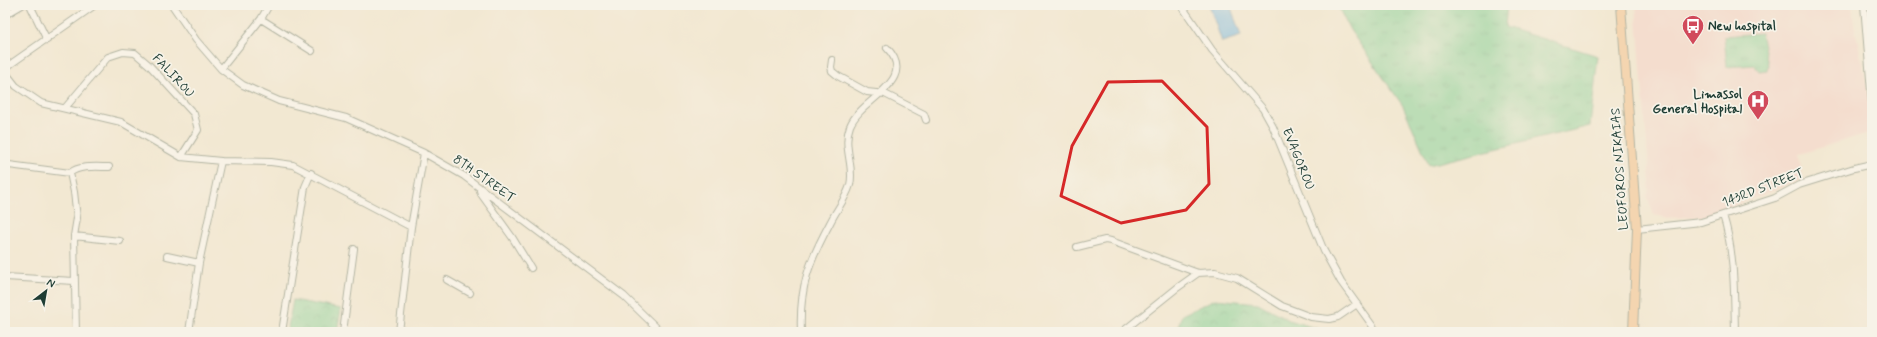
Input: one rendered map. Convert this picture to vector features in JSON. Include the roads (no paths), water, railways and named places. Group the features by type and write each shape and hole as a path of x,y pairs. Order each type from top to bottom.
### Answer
{"main road":[{"name":"LEOFOROS NIKAIAS","path":"1621,5 1637,229 1633,332"}],"street":[{"path":"5,15 22,5"},
{"path":"30,5 47,40"},
{"path":"5,68 95,5"},
{"name":"8TH STREET","path":"172,5 196,40 221,69 243,86 279,100 346,118 424,153 464,176 624,296 661,332"},
{"path":"221,69 261,19 269,5"},
{"name":"EVAGOROU","path":"1181,5 1212,50 1262,109 1273,127 1324,250 1341,282 1377,332"},
{"path":"1864,5 1872,104"},
{"path":"261,19 312,51"},
{"path":"801,332 800,308 805,281 818,244 850,185 850,170 846,147 850,125 864,105 888,88 897,65 897,60 887,48"},
{"name":"FALIROU","path":"64,108 108,57 123,52 135,53 149,65 194,114 198,130 182,157"},
{"path":"832,60 832,72 838,76 867,92 881,94 920,112 924,114 926,120"},
{"path":"5,72 16,86 41,103 121,122 182,157 221,161 271,162 293,165 311,173 411,227"},
{"path":"398,332 411,227 424,153"},
{"path":"189,332 199,263 221,161"},
{"name":"143RD STREET","path":"1637,229 1701,222 1775,198 1798,185 1872,164"},
{"path":"9,165 70,174"},
{"path":"70,174 75,169 109,167"},
{"path":"282,332 305,186 311,173"},
{"path":"70,174 77,218 74,236 76,332"},
{"path":"479,187 481,194 512,237 531,268"},
{"path":"1723,215 1728,229 1734,272 1735,332"},
{"path":"74,236 120,241"},
{"path":"1077,247 1105,240 1111,241 1198,273 1215,272 1237,278 1282,306 1311,317 1329,319 1338,317 1357,304"},
{"path":"343,332 354,249"},
{"path":"167,256 199,263"},
{"path":"1122,332 1198,273"},
{"path":"5,277 74,281"},
{"path":"447,280 470,293"}],"water":[{"path":"1209,5 1230,5 1241,36 1222,42"}],"place":[{"name":"New hospital","path":"1693,46"},
{"name":"Limassol General Hospital","path":"1758,120"}]}
